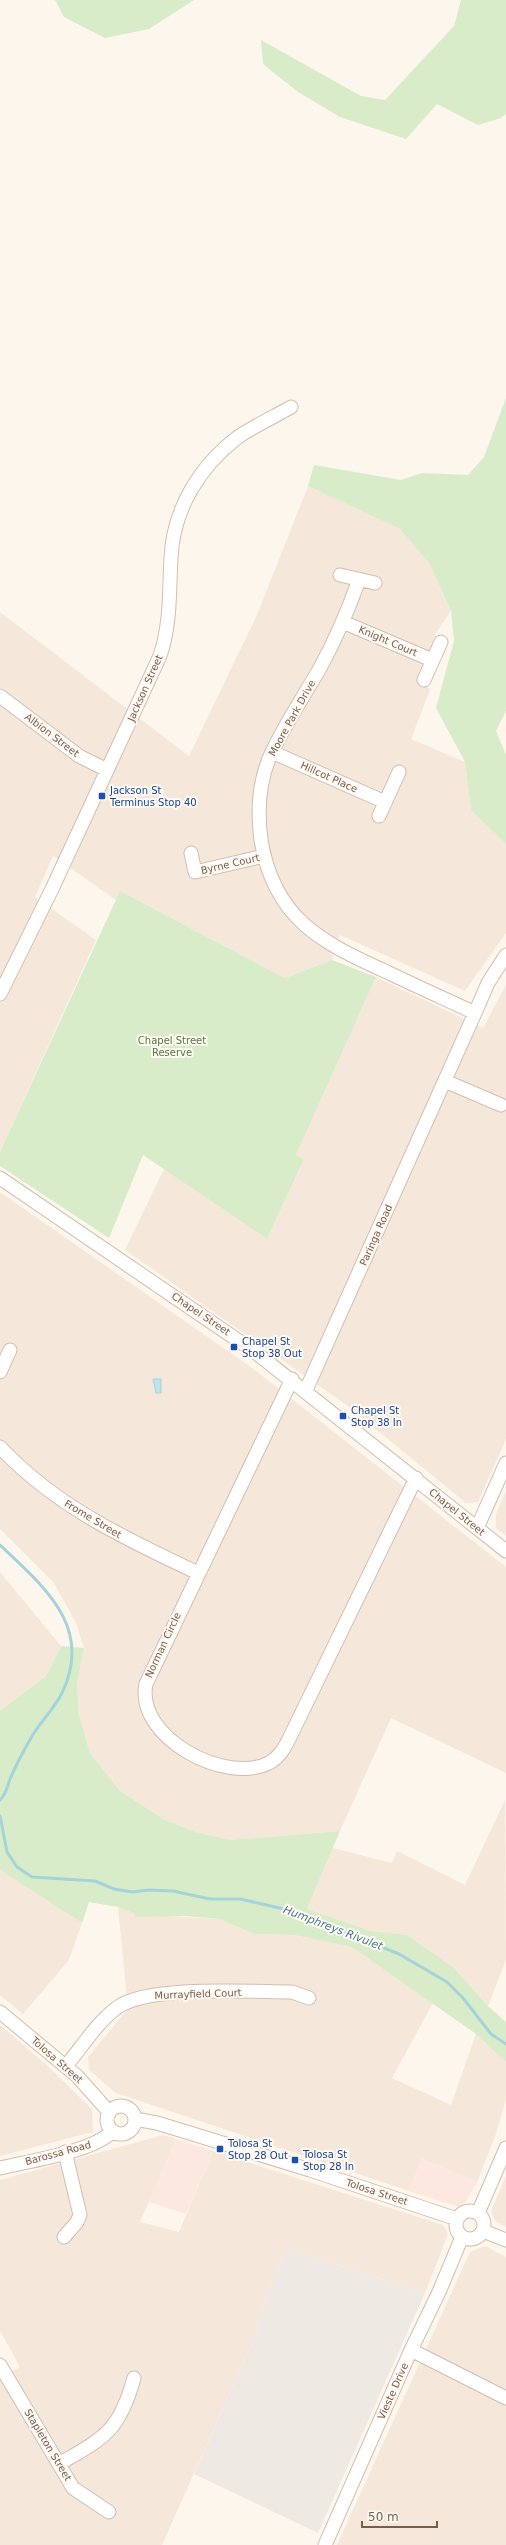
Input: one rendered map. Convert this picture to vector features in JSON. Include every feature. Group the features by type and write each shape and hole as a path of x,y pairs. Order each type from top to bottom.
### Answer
{"street":[{"name":"Jackson Street","path":"0,994 107,770 165,641 171,608 172,543 185,498 211,462 226,447 240,436 291,407"},
{"path":"340,574 375,583"},
{"name":"Moore Park Drive","path":"359,580 343,622 272,752 264,774 260,795 259,817 264,856 285,901 296,917 321,940 346,954 475,1013"},
{"name":"Knight Court","path":"343,622 432,660"},
{"path":"424,680 441,642"},
{"name":"Albion Street","path":"0,696 79,756 107,770"},
{"name":"Hillcot Place","path":"272,752 385,802"},
{"path":"379,816 398,772"},
{"name":"Byrne Court","path":"191,853 196,877 264,856"},
{"name":"Paringa Road","path":"306,1390 488,983 506,955"},
{"path":"445,1081 500,1105"},
{"name":"Chapel Street","path":"0,1178 226,1331 292,1379 506,1551"},
{"path":"0,1372 10,1350"},
{"name":"Norman Circle","path":"292,1379 149,1674 144,1692 146,1709 156,1725 165,1735 192,1754 221,1765 248,1768 259,1766 278,1756 285,1748 416,1478"},
{"name":"Frome Street","path":"0,1447 34,1479 79,1512 124,1538 198,1573"},
{"path":"477,1528 506,1463"},
{"name":"Murrayfield Court","path":"66,2066 110,2014 129,2001 140,1997 164,1994 292,1992 309,1998"},
{"name":"Tolosa Street","path":"0,2012 66,2066 109,2112"},
{"path":"124,2106 132,2111 135,2119 130,2132 121,2135 112,2132 106,2120 109,2112 116,2107 124,2106"},
{"name":"Tolosa Street","path":"135,2119 157,2124 310,2170 457,2219"},
{"name":"Barossa Road","path":"0,2168 65,2152 98,2142 112,2132"},
{"path":"478,2213 506,2148"},
{"path":"64,2237 77,2222 80,2215 65,2152"},
{"path":"468,2211 478,2213 484,2222 483,2231 474,2239 462,2237 456,2229 457,2219 468,2211"},
{"path":"483,2231 506,2240"},
{"name":"Vieste Drive","path":"325,2545 411,2350 439,2292 462,2237"},
{"path":"411,2350 506,2398"},
{"name":"Stapleton Street","path":"0,2365 78,2493 110,2512"},
{"path":"59,2464 98,2440 114,2426 126,2406 134,2378"}],"shaded area":[{"path":"308,486 400,529 429,563 451,611 433,637 445,642 427,685 430,690 411,739 465,762 471,810 506,844 506,933 465,991 340,935 332,960 285,978 120,891 116,900 53,856 35,897 96,940 0,1152 0,612 189,756 257,615"},
{"path":"376,977 483,1028 506,985 506,1439 478,1502 466,1503 345,1404 125,1250 164,1169 267,1239 304,1159 296,1155"},
{"path":"0,1192 255,1370 506,1567 506,1773 391,1718 340,1831 230,1840 196,1832 165,1820 120,1791 90,1753 79,1715 77,1684 84,1648 76,1623 54,1583 0,1529"},
{"path":"506,1491 506,1536 496,1528 496,1514"},
{"path":"0,1572 61,1646 46,1676 0,1711"},
{"path":"505,1800 506,1960 488,2006 453,1967 407,1935 371,1931 307,1909 333,1848 392,1863 397,1851 465,1885"},
{"path":"0,1870 82,1923 69,1960 23,2014 0,1995"},
{"path":"118,1907 135,1914 219,1919 254,1934 294,1935 352,1947 433,2003 392,2078 451,2105 476,2034 506,2062 506,2099 496,2134 477,2182 422,2159 409,2191 116,2093 89,2070 88,2057 128,2009"},
{"path":"0,2025 47,2065 92,2109 93,2132 0,2156"},
{"path":"163,2135 176,2139 140,2222 179,2232 213,2151 443,2225 448,2234 425,2293 286,2248 256,2323 260,2325 162,2545 0,2545 0,2377 20,2367 0,2331 0,2180"},
{"path":"176,2139 213,2151 186,2214 148,2202"},
{"path":"422,2159 477,2182 465,2203 458,2207 409,2191"},
{"path":"506,2176 506,2227 495,2221 491,2211"},
{"path":"485,2246 506,2257 506,2545 337,2545 470,2252"},
{"path":"286,2248 425,2293 318,2533 194,2474 260,2325 256,2323"}],"green space":[{"path":"55,0 194,0 149,29 105,38 64,17"},
{"path":"461,0 506,0 506,114 501,118 478,125 437,104 406,139 340,117 298,92 263,64 261,40 361,96 385,100 454,26"},
{"path":"506,398 506,711 496,731 506,755 506,844 471,810 465,762 436,708 454,641 451,611 429,563 400,529 308,486 314,465 401,480 422,473 468,475 484,457"},
{"name":"Chapel Street Reserve","path":"120,891 285,978 332,960 376,977 296,1155 304,1159 267,1239 143,1155 109,1238 0,1166 0,1152"},
{"path":"61,1646 84,1648 77,1684 79,1715 90,1753 120,1791 165,1820 196,1832 230,1840 340,1831 307,1909 371,1931 407,1935 453,1967 488,2006 506,2022 506,2062 476,2034 352,1947 294,1935 254,1934 219,1919 186,1916 135,1917 135,1914 118,1907 89,1902 82,1923 0,1870 0,1711 46,1676"}],"water":[{"path":"153,1379 161,1379 161,1393 156,1393"}],"waterway":[{"name":"Humphreys Rivulet","path":"0,1545 33,1577 60,1610 68,1628 72,1648 70,1669 62,1693 31,1738 0,1800"},
{"name":"Humphreys Rivulet","path":"0,1816 7,1852 17,1867 32,1877 95,1881 114,1889 132,1892 150,1890 173,1891 210,1899 240,1899 293,1911 399,1954 447,1982 463,1998 491,2034 506,2044"}],"place":[{"name":"Jackson St Terminus Stop 40","path":"102,796"},
{"name":"Chapel St Stop 38 Out","path":"234,1347"},
{"name":"Chapel St Stop 38 In","path":"343,1416"},
{"name":"Tolosa St Stop 28 Out","path":"220,2149"},
{"name":"Tolosa St Stop 28 In","path":"295,2160"}]}
